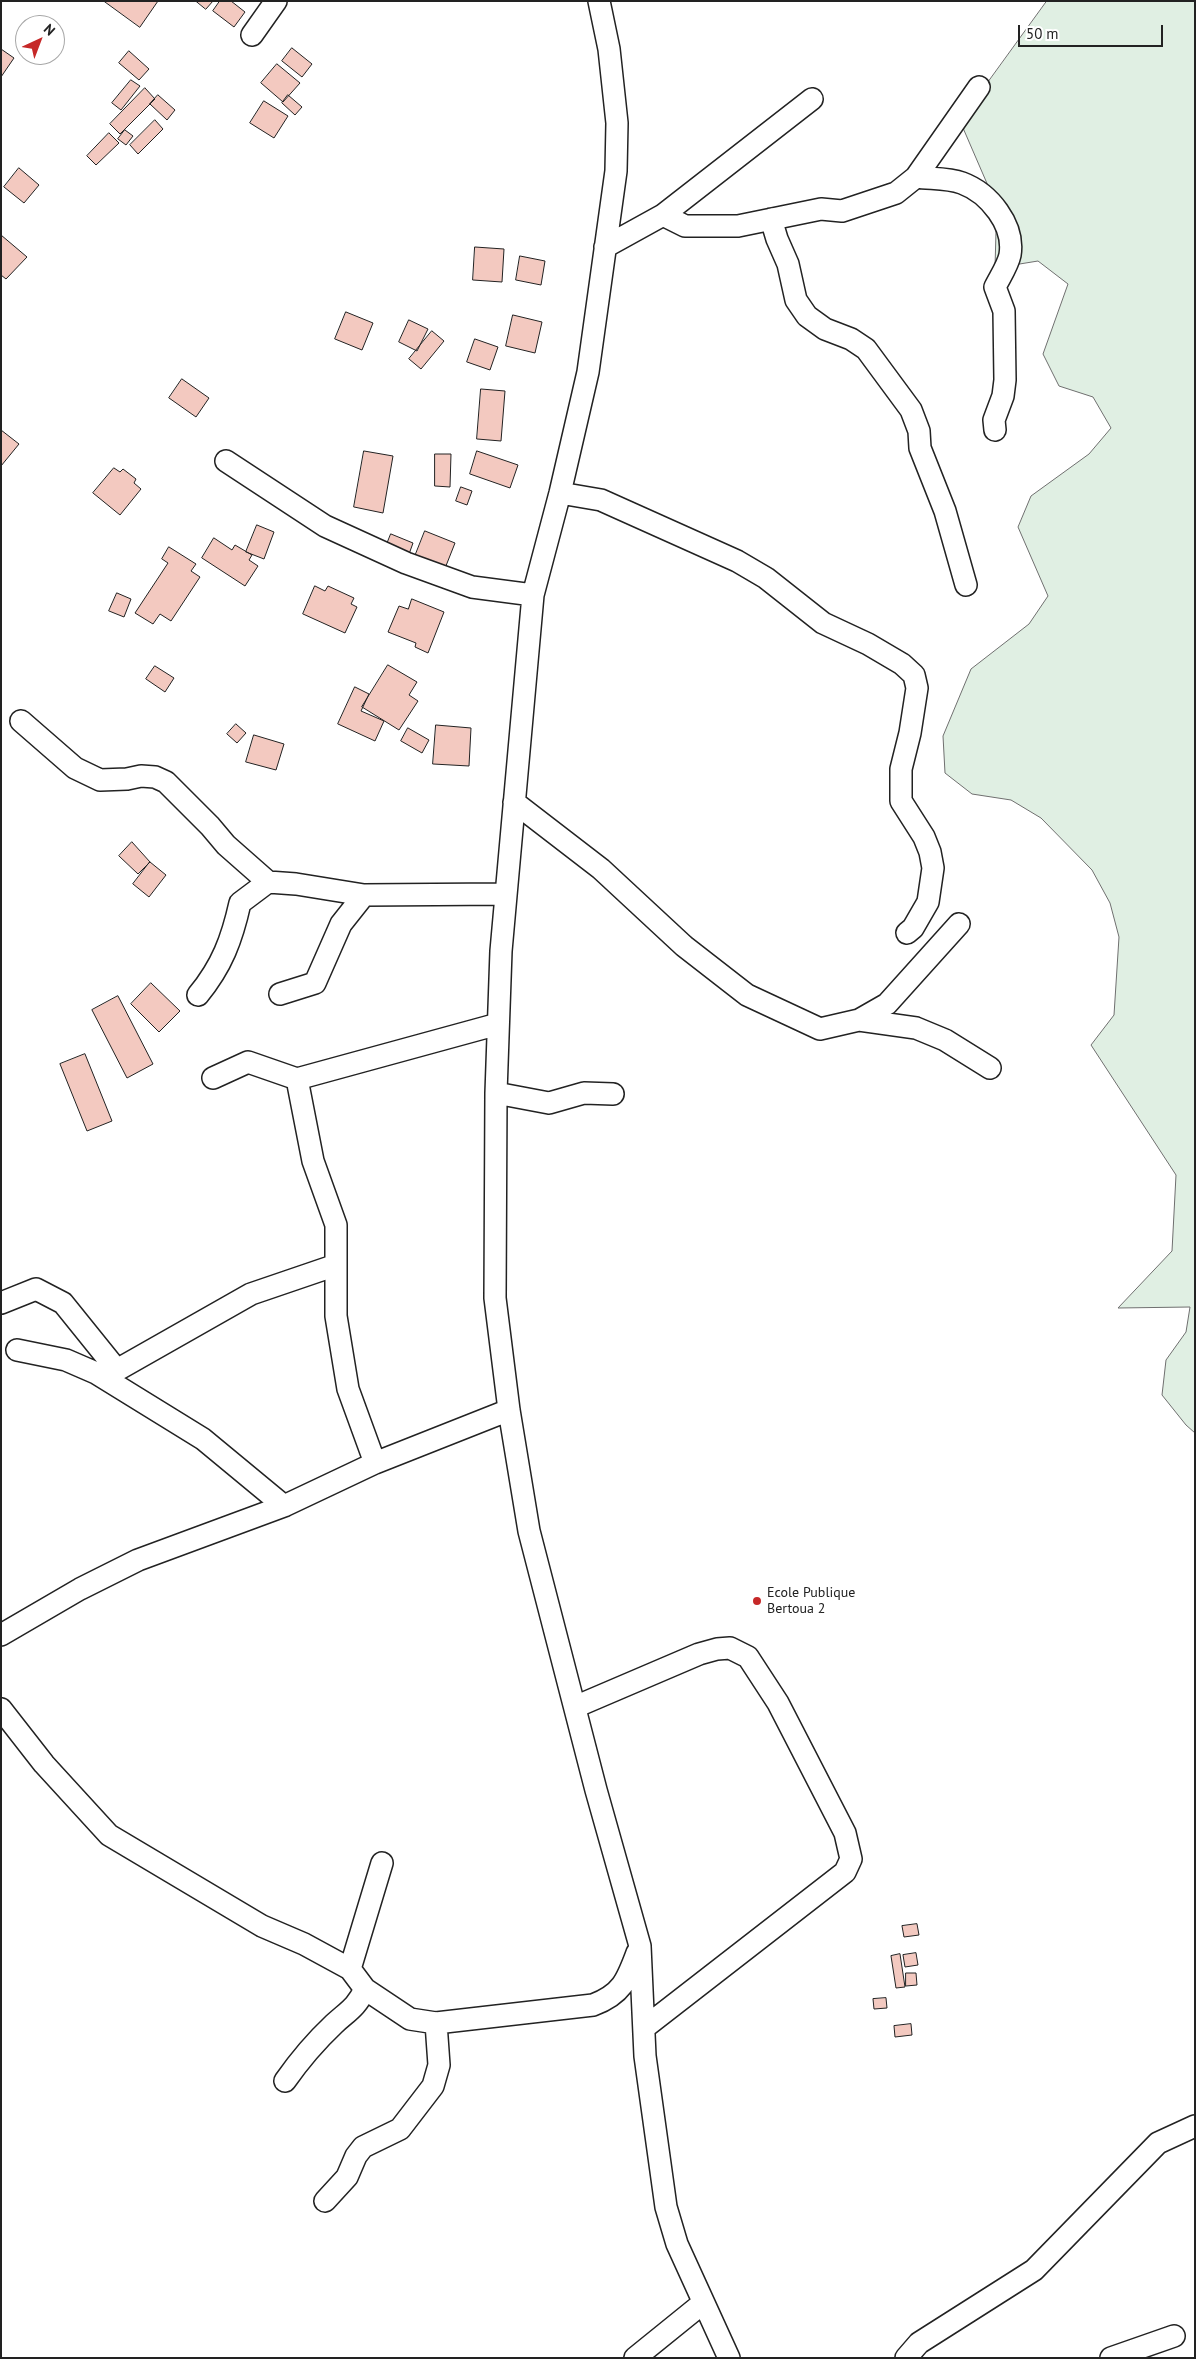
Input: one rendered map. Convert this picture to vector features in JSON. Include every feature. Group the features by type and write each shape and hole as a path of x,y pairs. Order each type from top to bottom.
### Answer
{"street":[{"path":"252,35 276,1"},
{"path":"599,1 609,49 618,123 616,171 588,372 560,493 533,595 505,894 496,1094 495,1298 509,1410 529,1531 574,1707 640,1946 645,2056 666,2207 677,2244 729,2358"},
{"path":"662,215 685,226 738,226 821,209 842,211 896,193 916,177 979,87"},
{"path":"605,247 662,215 812,99"},
{"path":"916,177 954,181 976,190 988,198 998,210 1007,232 1010,256 995,286 1004,311 1005,380 1003,396 994,420 995,430"},
{"path":"771,218 777,239 788,264 796,300 807,316 825,329 851,339 866,349 911,410 919,431 920,448 945,511 966,585"},
{"path":"226,461 325,526 406,563 472,587 533,595"},
{"path":"560,493 601,500 737,562 766,578 823,623 868,644 902,664 914,675 917,688 902,768 901,801 924,837 930,852 933,868 928,902 913,928 907,933"},
{"path":"21,721 75,768 100,780 128,779 141,776 155,777 166,782 210,826 226,845 268,882 296,884 364,895 505,894"},
{"path":"514,802 601,869 684,946 747,995 820,1029 859,1020 888,1004 959,924"},
{"path":"198,995 215,975 234,931 240,903 268,882"},
{"path":"280,994 315,983 341,924 364,895"},
{"path":"859,1020 916,1028 945,1040 990,1068"},
{"path":"212,1078 248,1062 297,1080 498,1024"},
{"path":"297,1080 313,1161 336,1225 336,1316 348,1389 375,1463"},
{"path":"496,1094 548,1103 584,1093 613,1094"},
{"path":"1,1303 36,1289 63,1303 117,1370 251,1294 336,1265"},
{"path":"17,1350 66,1360 96,1373 203,1439 284,1506"},
{"path":"1,1635 80,1589 138,1560 284,1506 375,1463 509,1410"},
{"path":"574,1707 700,1654 717,1649 730,1648 748,1657 778,1703 845,1833 851,1859 846,1872 644,2028"},
{"path":"1,1709 44,1764 109,1835 262,1926 304,1944 350,1969 365,1990 410,2019 436,2023 593,2005 608,1999 628,1979 640,1946"},
{"path":"350,1969 382,1863"},
{"path":"285,2081 297,2064 334,2024 358,2004 365,1990"},
{"path":"325,2201 347,2176 356,2156 362,2148 400,2129 433,2086 439,2065 436,2023"},
{"path":"906,2358 919,2343 1034,2270 1158,2144 1195,2126"},
{"path":"634,2358 703,2303"},
{"path":"1111,2358 1174,2336"}],"green space":[{"path":"1047,1 1195,1 1195,1433 1186,1425 1162,1395 1166,1360 1186,1332 1190,1307 1118,1308 1172,1251 1176,1175 1091,1045 1114,1015 1119,937 1110,903 1092,870 1041,818 1011,800 972,794 945,773 943,736 971,669 1029,624 1048,596 1018,527 1031,496 1089,454 1111,428 1093,397 1059,386 1043,354 1068,284 1038,261 995,268 996,231 992,195 960,121"}],"building":[{"path":"104,1 158,1 140,27"},
{"path":"196,1 213,1 206,9"},
{"path":"220,1 231,1 245,12 234,27 213,11"},
{"path":"292,48 312,64 302,77 282,61"},
{"path":"1,49 14,58 1,77"},
{"path":"129,51 149,69 139,80 119,63"},
{"path":"277,64 300,83 283,102 261,83"},
{"path":"131,80 140,86 121,110 112,103"},
{"path":"145,88 155,99 120,134 110,124"},
{"path":"158,95 175,110 167,120 150,104"},
{"path":"288,95 302,107 295,115 282,103"},
{"path":"264,101 288,116 274,138 250,123"},
{"path":"155,120 163,129 138,154 130,145"},
{"path":"125,130 133,136 126,145 118,139"},
{"path":"109,133 119,143 96,165 87,156"},
{"path":"19,168 39,185 24,203 4,187"},
{"path":"1,235 27,257 6,279 1,275"},
{"path":"475,247 504,249 502,282 473,280"},
{"path":"520,256 545,261 541,285 516,280"},
{"path":"346,312 373,323 362,350 335,339"},
{"path":"513,315 542,322 535,353 506,346"},
{"path":"409,320 428,329 417,351 399,342"},
{"path":"432,331 444,341 421,369 409,359"},
{"path":"475,339 498,347 490,370 467,362"},
{"path":"182,379 209,398 196,417 169,398"},
{"path":"481,389 505,391 501,441 477,439"},
{"path":"1,430 19,444 1,466"},
{"path":"364,451 393,456 383,513 354,507"},
{"path":"477,451 518,465 510,488 470,474"},
{"path":"435,454 451,454 450,487 435,486"},
{"path":"114,468 120,472 123,469 136,479 134,483 141,489 120,515 93,493"},
{"path":"461,487 472,491 467,505 456,501"},
{"path":"257,525 274,532 264,559 246,552"},
{"path":"425,531 455,543 440,581 410,569"},
{"path":"391,534 413,543 404,568 381,559"},
{"path":"214,538 232,550 235,545 252,555 249,560 258,566 245,586 202,558"},
{"path":"169,547 196,564 191,571 200,577 171,621 160,614 153,624 135,613 168,563 162,559"},
{"path":"315,586 325,591 328,586 354,598 351,604 357,607 345,633 303,614"},
{"path":"117,593 131,599 124,617 109,611"},
{"path":"412,599 444,612 428,653 415,647 416,643 388,632 399,606 408,609"},
{"path":"388,665 417,682 409,695 418,701 399,730 362,707"},
{"path":"155,666 174,678 165,692 146,679"},
{"path":"355,687 369,694 361,711 384,721 375,741 338,724"},
{"path":"236,724 246,733 237,743 227,734"},
{"path":"436,725 471,728 469,766 433,764"},
{"path":"408,728 429,740 422,753 401,741"},
{"path":"254,735 284,744 276,770 246,762"},
{"path":"132,842 150,862 138,874 119,856"},
{"path":"150,862 166,875 149,897 133,884"},
{"path":"151,983 180,1011 159,1032 131,1004"},
{"path":"118,996 153,1064 127,1078 92,1010"},
{"path":"85,1054 112,1121 87,1131 60,1064"},
{"path":"917,1924 919,1935 904,1937 902,1926"},
{"path":"916,1953 918,1965 905,1967 903,1955"},
{"path":"900,1954 905,1987 896,1988 891,1956"},
{"path":"906,1973 916,1973 917,1985 906,1986"},
{"path":"886,1998 887,2008 874,2009 873,1999"},
{"path":"911,2024 912,2035 895,2037 894,2026"}],"place":[{"name":"Ecole Publique Bertoua 2","path":"757,1601"}]}
